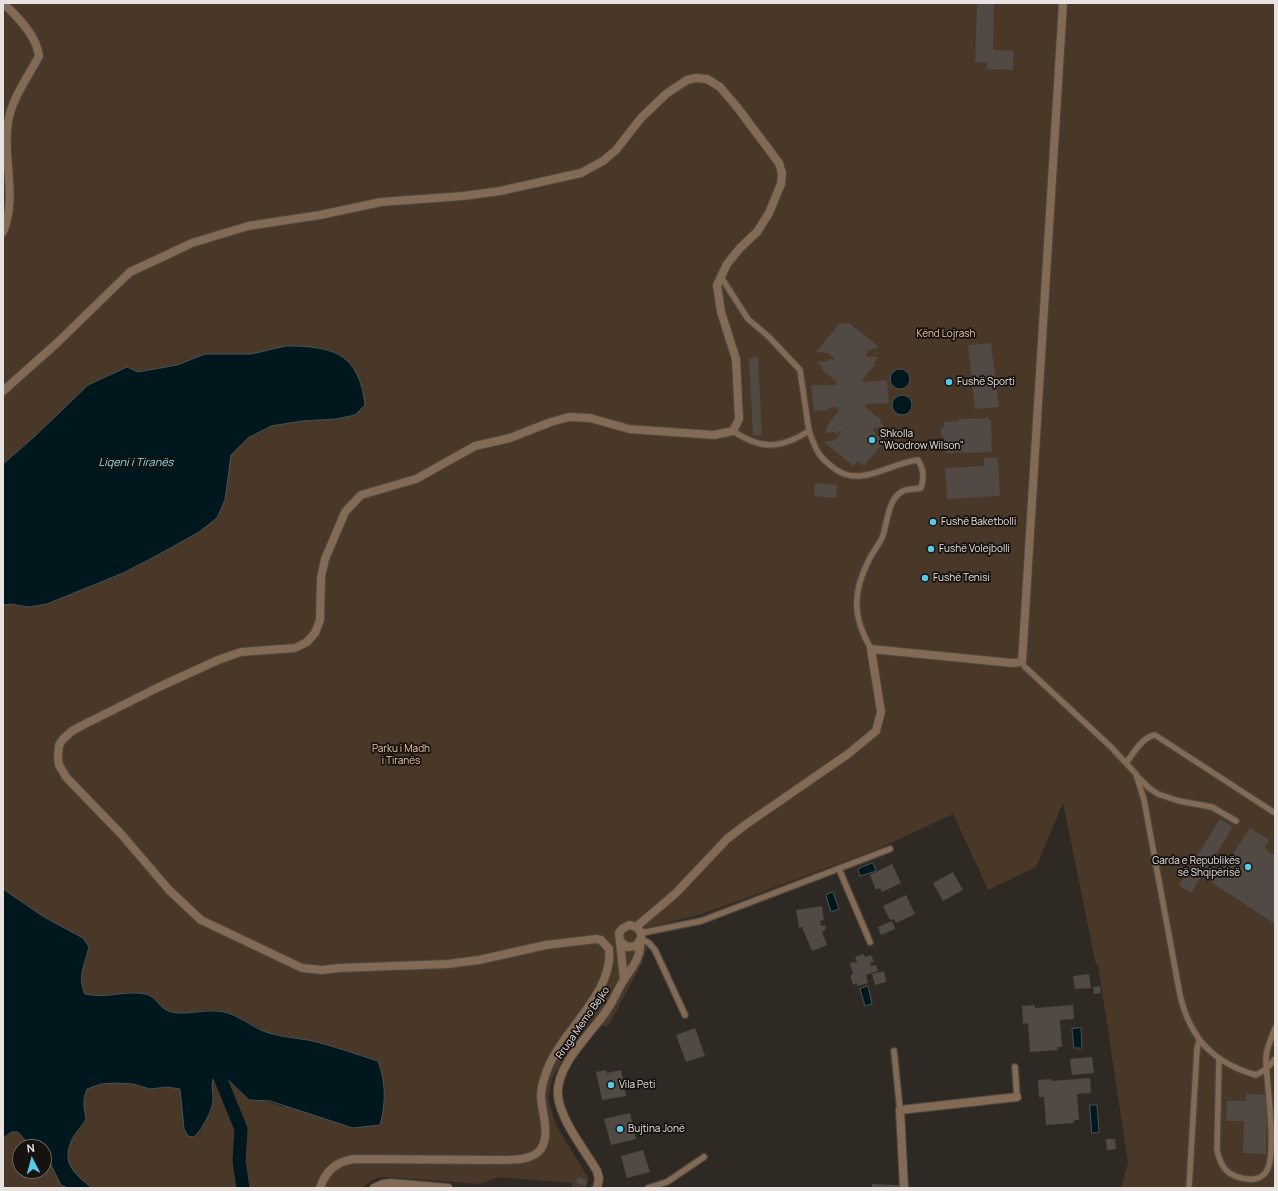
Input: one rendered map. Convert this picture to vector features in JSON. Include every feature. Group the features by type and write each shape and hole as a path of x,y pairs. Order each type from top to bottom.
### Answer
{"street":[{"path":"3,3 22,23 38,47 39,56 14,102 8,124 9,206 7,223 3,232"},
{"path":"624,980 619,937 622,929 629,925 636,926 676,893 727,839 744,825 848,754 876,731 881,712 871,649 1024,664 1063,3"},
{"path":"3,391 57,343 130,272 192,243 248,226 320,215 381,202 463,196 500,191 581,173 603,161 616,150 641,118 666,94 687,80 696,78 707,79 720,87 737,106 779,163 782,173 781,184 769,213 757,232 740,248 727,264 717,285 717,297 736,359 738,419 733,430 714,435 629,429 590,418 570,417 551,422 510,438 475,446 416,479 361,494 345,512 325,559 321,577 320,620 315,633 307,642 295,648 241,652 218,660 159,687 85,724 72,731 59,745 57,751 59,765 66,777 122,835 159,879 186,907 201,920 302,968 322,970 346,967 448,964 479,960 546,945 596,939 601,940 609,949 609,964 604,980 556,1051 545,1075 541,1095 545,1137 540,1150 535,1154 517,1160 354,1159 340,1162 332,1167 326,1174 320,1188"},
{"path":"620,941 623,945 631,947 636,946 641,938 636,926"},
{"name":"Rruga Memo Bejko","path":"597,1188 599,1179 597,1171 559,1104 558,1094 560,1080 565,1065 608,1010 638,958 641,948 641,938"},
{"path":"904,1188 900,1110 1017,1097"},
{"path":"374,1188 383,1184 391,1183 448,1188"}],"lane":[{"path":"721,277 748,319 768,336 800,370 809,432 816,452 838,470 852,477 871,474 910,461 918,460 922,467 924,478 922,488 904,491 897,496 890,509 882,537 869,560 860,582 856,608 859,623 871,649"},
{"path":"733,430 745,438 767,446 787,442 809,432"},
{"path":"1024,664 1111,747 1149,788 1158,794 1179,801 1212,807 1236,821"},
{"path":"1126,763 1144,740 1149,736 1154,735 1275,813"},
{"path":"1136,774 1144,800 1184,1013 1199,1041 1218,1058 1245,1072 1256,1075 1266,1069 1275,1059"},
{"path":"641,938 701,921 890,849"},
{"path":"839,869 870,942"},
{"path":"641,938 649,943 655,950 685,1015"},
{"path":"1218,1058 1217,1150 1224,1170 1240,1178 1258,1179 1266,1173 1271,1156 1269,1086 1266,1069 1266,1055 1275,1028"},
{"path":"1189,1188 1197,1049 1199,1041"},
{"path":"894,1051 900,1110"},
{"path":"1014,1067 1017,1097"},
{"path":"648,1188 667,1182 704,1156"}],"green space":[{"name":"Parku i Madh i Tiranës","path":"3,3 1275,3 1275,1188 1121,1188 1128,1163 1098,964 1096,965 1063,803 1036,867 988,890 953,814 878,849 738,901 702,914 646,928 647,949 641,965 611,1021 606,1027 593,1019 562,1061 552,1079 548,1098 556,1125 589,1179 585,1188 572,1188 572,1183 498,1177 480,1184 387,1177 376,1178 361,1188 92,1188 80,1178 71,1167 67,1155 68,1148 72,1140 86,1119 83,1104 87,1089 93,1086 116,1083 133,1084 150,1089 167,1087 181,1089 184,1129 201,1132 212,1091 212,1080 215,1075 222,1074 249,1100 261,1100 284,1107 309,1040 267,1033 243,1019 209,1010 184,1014 169,1012 161,1007 150,995 146,994 130,992 101,997 85,994 81,985 81,973 87,958 83,939 44,917 3,889 3,605 11,604 23,607 38,606 70,595 128,571 199,532 227,474 231,455 248,438 271,426 302,421 336,419 355,415 329,350 286,346 251,354 205,354 177,365 138,372 127,367 88,385 34,437 3,464"},
{"path":"12,1132 20,1134 24,1139 12,1139 12,1179 52,1179 52,1165 60,1182 68,1188 3,1188 3,1138"}],"water":[{"name":"Liqeni i Tiranës","path":"286,346 317,348 330,351 341,356 350,363 357,374 362,388 365,405 355,415 336,419 302,421 271,426 248,438 231,455 225,500 217,518 199,532 156,556 123,573 47,604 29,607 11,604 3,605 3,464 34,437 88,385 127,367 138,372 177,365 205,354 251,354"},
{"path":"900,369 907,372 910,379 907,386 900,389 893,386 890,379 893,372"},
{"path":"898,395 906,395 912,401 912,409 906,415 898,415 892,409 892,401"},
{"path":"873,863 876,871 860,876 858,869"},
{"path":"3,889 44,917 83,938 89,947 82,976 85,994 101,996 130,993 145,994 152,997 171,1012 185,1013 221,1011 269,1033 317,1042 378,1061 383,1077 384,1101 380,1125 353,1128 270,1101 249,1100 222,1074 215,1075 212,1084 213,1100 209,1115 194,1137 188,1136 184,1129 180,1089 167,1087 150,1089 133,1084 116,1083 101,1084 87,1089 84,1100 86,1119 71,1142 68,1150 68,1157 72,1169 92,1188 68,1188 61,1185 52,1167 52,1139 24,1139 18,1132 12,1132 3,1138"},
{"path":"833,892 839,909 831,912 826,895"},
{"path":"868,986 872,1004 865,1006 860,989"},
{"path":"1081,1028 1082,1048 1074,1048 1072,1029"},
{"path":"1090,1105 1097,1105 1099,1132 1092,1133"}],"building":[{"path":"977,3 994,3 993,50 1014,51 1013,70 987,69 987,62 975,62"},
{"path":"849,323 879,347 865,351 868,353 865,355 868,357 878,357 874,363 876,364 862,380 865,382 887,380 889,403 867,404 865,407 881,420 880,422 885,427 875,428 873,431 876,433 875,435 888,437 864,466 858,461 853,466 824,442 835,440 841,432 840,431 837,434 834,432 824,433 828,427 827,426 839,410 836,407 828,408 828,410 814,411 811,385 835,385 837,382 821,369 823,367 816,362 828,361 830,358 833,361 835,359 828,353 816,352 839,324"},
{"path":"991,343 999,407 975,409 968,345"},
{"path":"758,357 762,435 753,435 749,358"},
{"path":"989,418 989,420 991,420 992,452 945,453 944,437 941,437 941,428 944,427 944,422 959,421 959,419"},
{"path":"984,458 998,458 1000,496 947,499 945,468 984,466"},
{"path":"815,483 837,485 836,498 814,496"},
{"path":"1220,819 1233,827 1191,893 1179,885"},
{"path":"1250,828 1269,840 1264,848 1275,856 1275,924 1208,880 1222,860 1227,863"},
{"path":"892,864 901,883 882,892 880,888 876,890 870,875"},
{"path":"953,872 963,890 943,901 933,883"},
{"path":"906,895 915,914 896,923 894,919 890,920 883,906"},
{"path":"822,906 824,920 820,921 821,926 825,925 826,929 822,932 827,945 812,951 802,927 799,928 796,910"},
{"path":"892,921 895,929 881,935 878,927"},
{"path":"864,954 865,957 871,955 874,962 870,963 871,966 876,965 878,971 866,975 868,983 857,986 857,983 853,985 850,975 853,974 850,963 857,962 855,957"},
{"path":"884,971 886,982 875,985 872,974"},
{"path":"1089,974 1091,988 1075,989 1073,976"},
{"path":"1100,986 1101,993 1094,994 1093,987"},
{"path":"1035,1005 1035,1008 1073,1005 1074,1019 1060,1020 1062,1047 1057,1047 1058,1050 1030,1052 1028,1023 1023,1024 1022,1006"},
{"path":"695,1028 705,1056 686,1062 676,1035"},
{"path":"1092,1057 1094,1073 1072,1075 1070,1059"},
{"name":"Vila Peti","path":"606,1070 607,1073 621,1070 626,1096 602,1100 596,1072"},
{"path":"1090,1078 1091,1093 1077,1094 1079,1120 1074,1120 1074,1123 1046,1125 1044,1097 1039,1097 1038,1080 1051,1079 1052,1081"},
{"path":"1246,1094 1267,1095 1266,1154 1243,1153 1244,1121 1226,1121 1227,1101 1246,1101"},
{"name":"Bujtina Jonë","path":"630,1113 636,1139 611,1145 604,1119"},
{"path":"1106,1139 1115,1139 1116,1149 1107,1150"},
{"path":"643,1150 650,1172 627,1178 621,1156"},
{"path":"578,1177 587,1180 586,1186 576,1183"},
{"path":"872,1184 899,1185 899,1188 872,1188"}],"waterway":[{"path":"219,1075 241,1129 239,1161 243,1188"}],"place":[{"name":"Fushë Sporti","path":"949,382"},
{"name":"Shkolla \"Woodrow Wilson\"","path":"872,440"},
{"name":"Fushë Baketbolli","path":"933,522"},
{"name":"Fushë Volejbolli","path":"931,549"},
{"name":"Fushë Tenisi","path":"925,578"},
{"name":"Garda e Republikës së Shqipërisë","path":"1248,867"},
{"name":"Vila Peti","path":"611,1085"},
{"name":"Bujtina Jonë","path":"620,1129"}],"park label":[{"name":"Kënd Lojrash","path":"946,334"}]}
